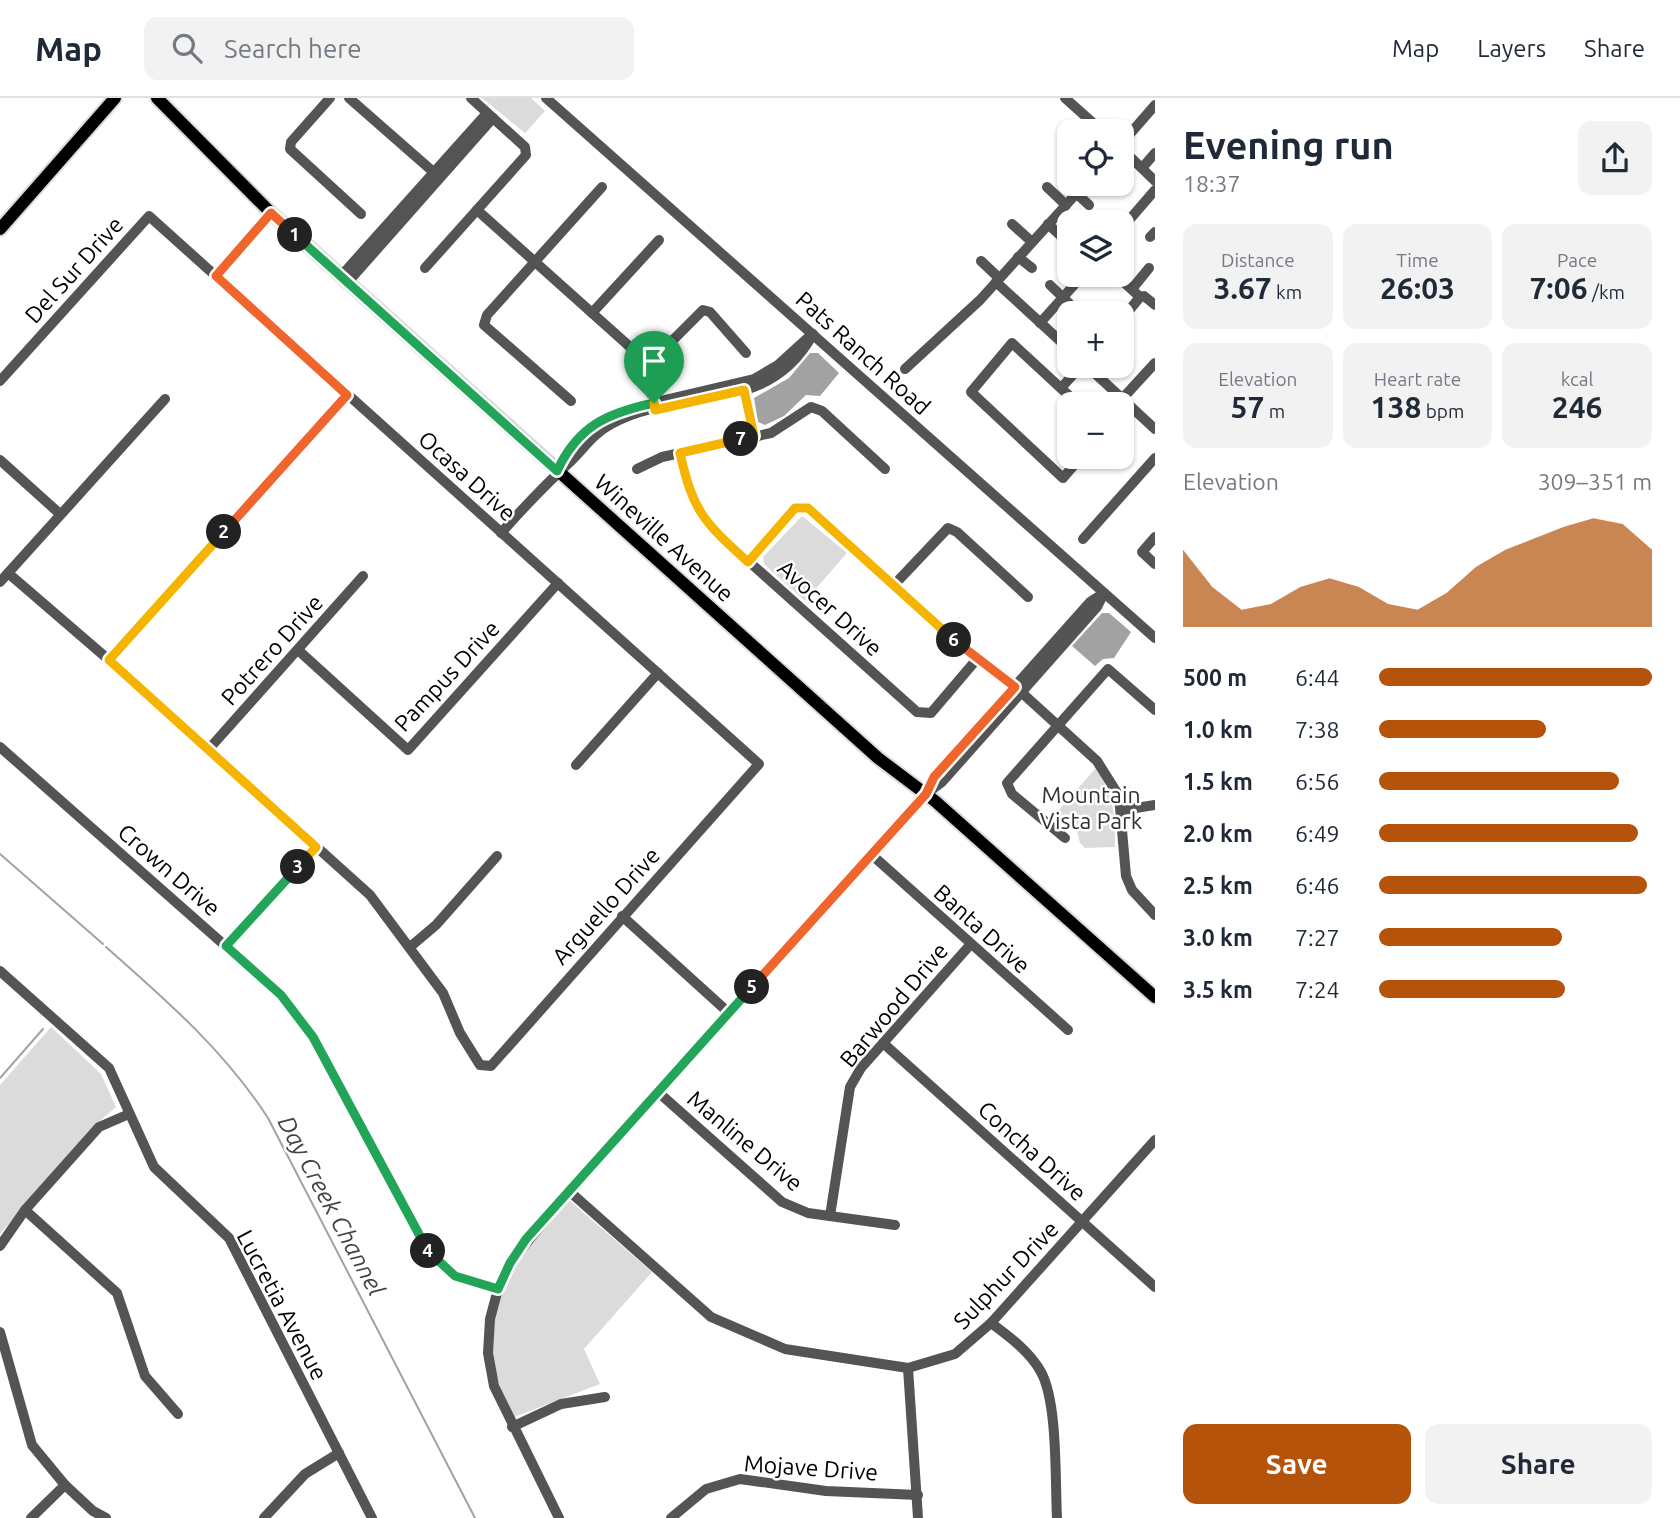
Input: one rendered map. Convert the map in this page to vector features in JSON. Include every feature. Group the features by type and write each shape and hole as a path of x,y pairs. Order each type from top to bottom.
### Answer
{"main road":[{"path":"0,229 116,98"},
{"name":"Wineville Avenue","path":"157,98 271,213 557,471 878,758 926,794 1155,997"}],"street":[{"path":"330,98 291,142 290,149 361,214"},
{"path":"349,98 437,175"},
{"path":"425,268 526,155 525,146 471,98"},
{"name":"Pats Ranch Road","path":"546,98 1155,638"},
{"path":"1065,98 1089,119"},
{"path":"1134,129 1155,105"},
{"path":"344,279 490,116"},
{"path":"1142,168 1155,153"},
{"path":"1134,160 1155,181"},
{"path":"571,401 484,325 487,315 602,187"},
{"path":"1046,187 1066,205"},
{"path":"1134,214 1155,190"},
{"path":"905,369 998,280 1074,196"},
{"path":"1079,196 1089,205"},
{"path":"477,210 640,360 654,406"},
{"path":"216,276 271,213"},
{"name":"Ocasa Drive","path":"149,216 759,764"},
{"name":"Del Sur Drive","path":"0,381 149,216"},
{"path":"1012,224 1032,242"},
{"path":"1048,224 1057,232"},
{"path":"592,313 659,240"},
{"path":"1018,257 1032,268"},
{"path":"981,261 1057,338"},
{"path":"1132,289 1149,268"},
{"path":"1050,285 1066,301"},
{"path":"1040,323 1072,287"},
{"path":"1130,287 1140,297 1144,296 1155,305"},
{"path":"1134,304 1140,297"},
{"path":"640,360 667,346 703,310 710,312 727,328 746,353"},
{"path":"502,533 557,471 601,429 654,406 764,383 784,371 805,348 813,334"},
{"path":"1065,392 1012,344 971,392 1063,478 1071,469"},
{"path":"1128,392 1155,363"},
{"path":"1061,388 1070,378"},
{"path":"1100,378 1115,392"},
{"path":"743,387 754,436"},
{"path":"109,660 347,395"},
{"path":"0,582 164,399"},
{"path":"637,469 662,457 782,427 811,407 817,407 885,469"},
{"path":"1134,410 1155,429"},
{"name":"Avocer Drive","path":"680,453 691,497 698,512 748,562 916,712 924,714 936,708 977,659"},
{"path":"1083,538 1155,458"},
{"path":"0,460 60,514"},
{"path":"748,562 795,508 808,508 977,659 1018,689 1107,772 1123,810 1121,841 1126,876 1132,890 1155,915"},
{"path":"893,586 944,529 957,531 1028,597"},
{"path":"1155,537 1142,552 1155,564"},
{"path":"8,573 109,660 370,895 410,947 428,933 497,856"},
{"name":"Potrero Drive","path":"208,750 363,576"},
{"name":"Pampus Drive","path":"298,650 408,750 558,583"},
{"path":"559,1518 494,1386 488,1353 490,1319 498,1289 510,1263 526,1239 926,794 934,777 1097,607 1104,593"},
{"path":"1065,838 1012,794 1007,783 1108,669 1155,710"},
{"path":"576,765 658,673"},
{"name":"Crown Drive","path":"0,747 281,995 313,1037 424,1247 455,1276 498,1289"},
{"name":"Arguello Drive","path":"410,947 443,993 460,1033 480,1065 491,1066 759,764"},
{"path":"1123,810 1155,806"},
{"path":"226,946 316,847"},
{"name":"Banta Drive","path":"872,855 1068,1030"},
{"path":"622,916 729,1013"},
{"name":"Barwood Drive","path":"830,1216 850,1087 861,1068 970,945"},
{"name":"Lucretia Avenue","path":"0,971 109,1068 155,1167 229,1238 372,1518"},
{"name":"Concha Drive","path":"883,1043 1155,1287"},
{"name":"Manline Drive","path":"658,1092 777,1198 808,1213 895,1225"},
{"path":"0,1246 25,1210 99,1127 129,1114"},
{"name":"Sulphur Drive","path":"569,1191 711,1317 785,1349 908,1367 955,1354 991,1323 1155,1140"},
{"path":"25,1210 117,1293 145,1376 178,1414"},
{"path":"991,1323 1018,1343 1041,1372 1049,1392 1057,1518"},
{"path":"0,1332 32,1445 65,1485 106,1518"},
{"path":"908,1367 918,1518"},
{"path":"512,1427 561,1404 605,1397"},
{"path":"264,1518 305,1474 339,1453"},
{"name":"Mojave Drive","path":"671,1518 706,1489 740,1479 826,1491 918,1495"},
{"path":"31,1518 65,1485"}],"green space":[{"path":"482,98 531,98 545,111 525,133"},
{"path":"802,516 847,553 805,601 764,564 763,557"},
{"name":"Mountain Vista Park","path":"1096,768 1112,806 1115,847 1085,848 1080,843 1076,827 1055,814"},
{"path":"51,1027 101,1074 116,1107 96,1124 0,1234 0,1085"},
{"path":"569,1200 652,1272 584,1349 600,1384 514,1417 499,1385 492,1350 498,1297 517,1258"}],"shaded area":[{"path":"810,353 818,353 839,373 820,396 806,395 784,416 765,425 758,422 754,398 789,378"},
{"path":"1102,613 1109,613 1131,632 1114,658 1103,659 1095,666 1072,646"}],"waterway":[{"name":"Day Creek Channel","path":"0,854 103,944"},
{"name":"Day Creek Channel","path":"106,947 172,1006 213,1048 233,1070 268,1118 475,1518"},
{"path":"0,1078 43,1029"}],"route":[{"path":"271,213 557,471 565,454 603,417 654,403 655,410 744,390 754,436 680,453 687,485 698,512 708,525 748,562 795,508 808,508 969,653 1015,687 934,777 926,794 526,1239 510,1263 498,1289 455,1276 424,1247 354,1110 313,1037 281,995 226,946 316,847 109,660 347,395 216,276 271,213"}]}
